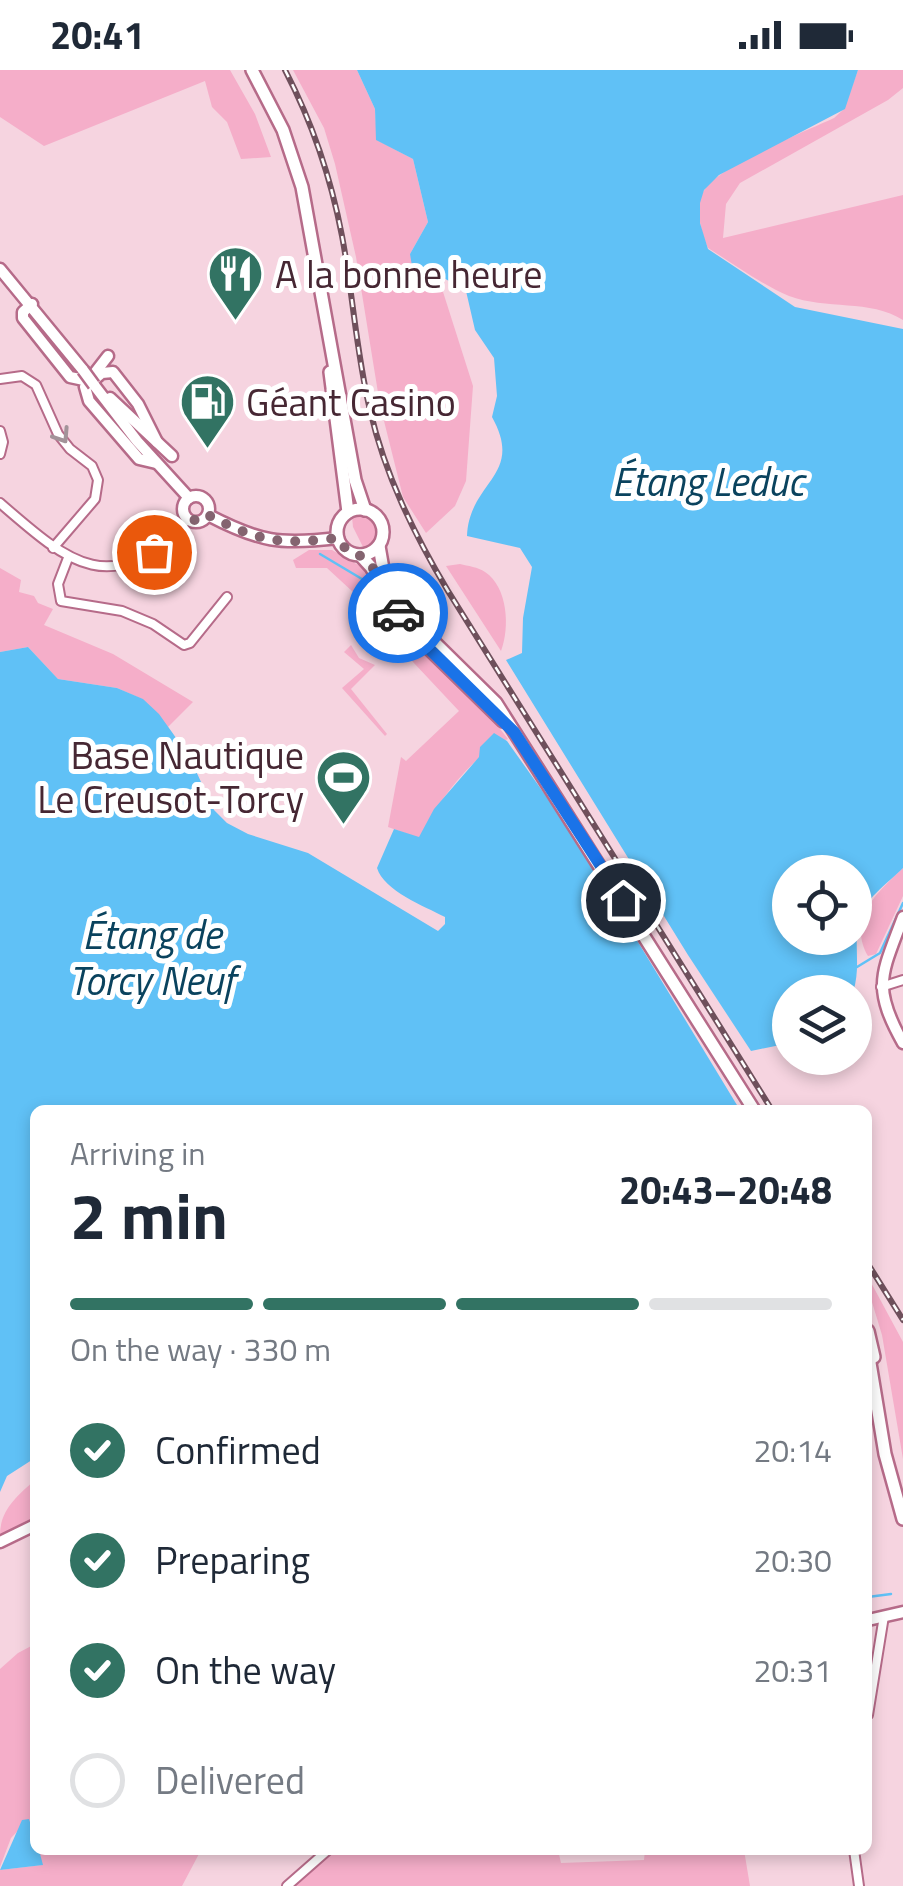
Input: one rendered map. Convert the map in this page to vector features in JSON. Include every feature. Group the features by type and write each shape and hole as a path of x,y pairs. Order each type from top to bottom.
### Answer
{"main road":[{"path":"252,70 297,168 355,480 365,510"},
{"path":"323,298 348,512"},
{"path":"360,555 379,546 383,539 382,524 365,510 348,512 339,523 338,538 346,550 360,555 371,567 410,630 514,732"},
{"path":"379,546 383,569 407,610 496,703 751,1105"},
{"path":"872,1351 879,1369 903,1498"},
{"path":"872,1375 885,1454 903,1519"}],"street":[{"path":"0,269 32,304 156,463 189,498"},
{"path":"32,304 23,312 23,318 70,377 84,380 108,356"},
{"path":"156,463 139,459 88,401 85,387 102,373 112,372 138,404 157,442"},
{"path":"0,380 14,375 36,385 58,434 96,473 95,499 53,548"},
{"path":"94,385 172,456"},
{"path":"0,431 0,454"},
{"path":"188,519 183,508 189,498 196,496 206,500 208,515"},
{"path":"0,504 68,558 107,567 130,563 152,553 188,519"},
{"path":"188,519 201,521 208,515"},
{"path":"208,515 269,541 338,538"},
{"path":"68,558 58,584 61,600 128,613 184,645 190,644 228,597"},
{"path":"903,916 884,966 881,987 886,1011 903,1043"},
{"path":"881,987 903,980"},
{"path":"0,1542 30,1527"},
{"path":"872,1699 894,1614"},
{"path":"287,1886 322,1855"},
{"path":"855,1855 860,1886"}],"shaded area":[{"path":"0,70 230,70 255,114 271,157 241,159 227,122 212,107 205,81 44,146 0,117"},
{"path":"293,70 357,70 375,109 377,140 413,159 428,222 410,254 437,273 473,386 466,481 455,506 426,533 403,497 380,405 356,257 335,164 324,128"},
{"path":"858,70 903,70 903,88 740,183 726,204 723,238 903,195 903,320 876,309 789,296 708,248 701,227 701,195 714,179 765,149 834,118 844,109"},
{"path":"352,517 368,517 378,529 374,545 365,551 353,527"},
{"path":"309,550 332,550 367,570 402,629 481,705 508,739 469,767 419,838 388,827 401,757 406,761 459,711 383,630 378,633 363,608 366,604 327,568 296,568 293,560"},
{"path":"460,564 482,570 498,587 506,620 501,651 446,566"},
{"path":"0,568 21,580 19,592 34,596 38,603 53,609 44,625 113,654 193,702 168,727 142,699 117,688 58,679 28,647 0,652"},
{"path":"351,645 359,658 375,665 351,689 385,736 342,688 364,669 344,652"},
{"path":"903,868 903,896 876,954 872,955 872,901"},
{"path":"872,1284 903,1342 903,1459 882,1335 872,1302"},
{"path":"30,1485 30,1521 0,1535 6,1511"},
{"path":"30,1647 30,1822 29,1819 11,1838 0,1867 0,1669"},
{"path":"40,1855 198,1855 182,1886 0,1886 0,1870 42,1865"},
{"path":"330,1855 559,1855 561,1863 644,1860 644,1855 745,1855 750,1886 293,1886"}],"water":[{"name":"Étang Leduc","path":"357,70 858,70 845,109 719,175 704,190 700,203 700,223 708,249 795,307 903,329 903,868 872,897 872,855 772,855 772,955 857,955 857,974 772,975 772,1047 751,1051 506,660 522,653 523,618 532,567 520,548 467,536 476,502 493,478 502,453 492,417 497,396 494,358 475,330 466,291 437,274 412,266 410,254 428,222 413,159 376,140 375,109"},
{"name":"Étang de Torcy Neuf","path":"28,647 58,679 117,688 143,699 159,714 189,756 214,810 227,823 248,834 308,853 438,931 445,924 445,917 396,891 377,868 394,829 419,837 434,809 479,757 480,747 494,733 507,741 570,830 737,1105 30,1105 30,1461 7,1476 0,1492 0,652"},
{"path":"22,1820 30,1822 30,1855 40,1855 43,1865 0,1870"}],"waterway":[{"path":"320,554 367,582"},
{"path":"857,967 880,953 903,903"},
{"path":"872,1596 891,1594"}],"railway":[{"path":"285,70 320,151 338,214 370,410 402,504 448,591 769,1105"},
{"path":"872,1270 903,1320"}],"way so far":[{"path":"154,552 188,519 201,521 208,515 269,541 338,538 346,550 360,555 371,567 398,613"}],"place":[{"name":"A la bonne heure","path":"236,323"},
{"name":"Géant Casino","path":"207,451"},
{"name":"Base Nautique Le Creusot-Torcy","path":"343,826"}],"route":[{"path":"398,613 410,630 525,745 623,900"}]}
